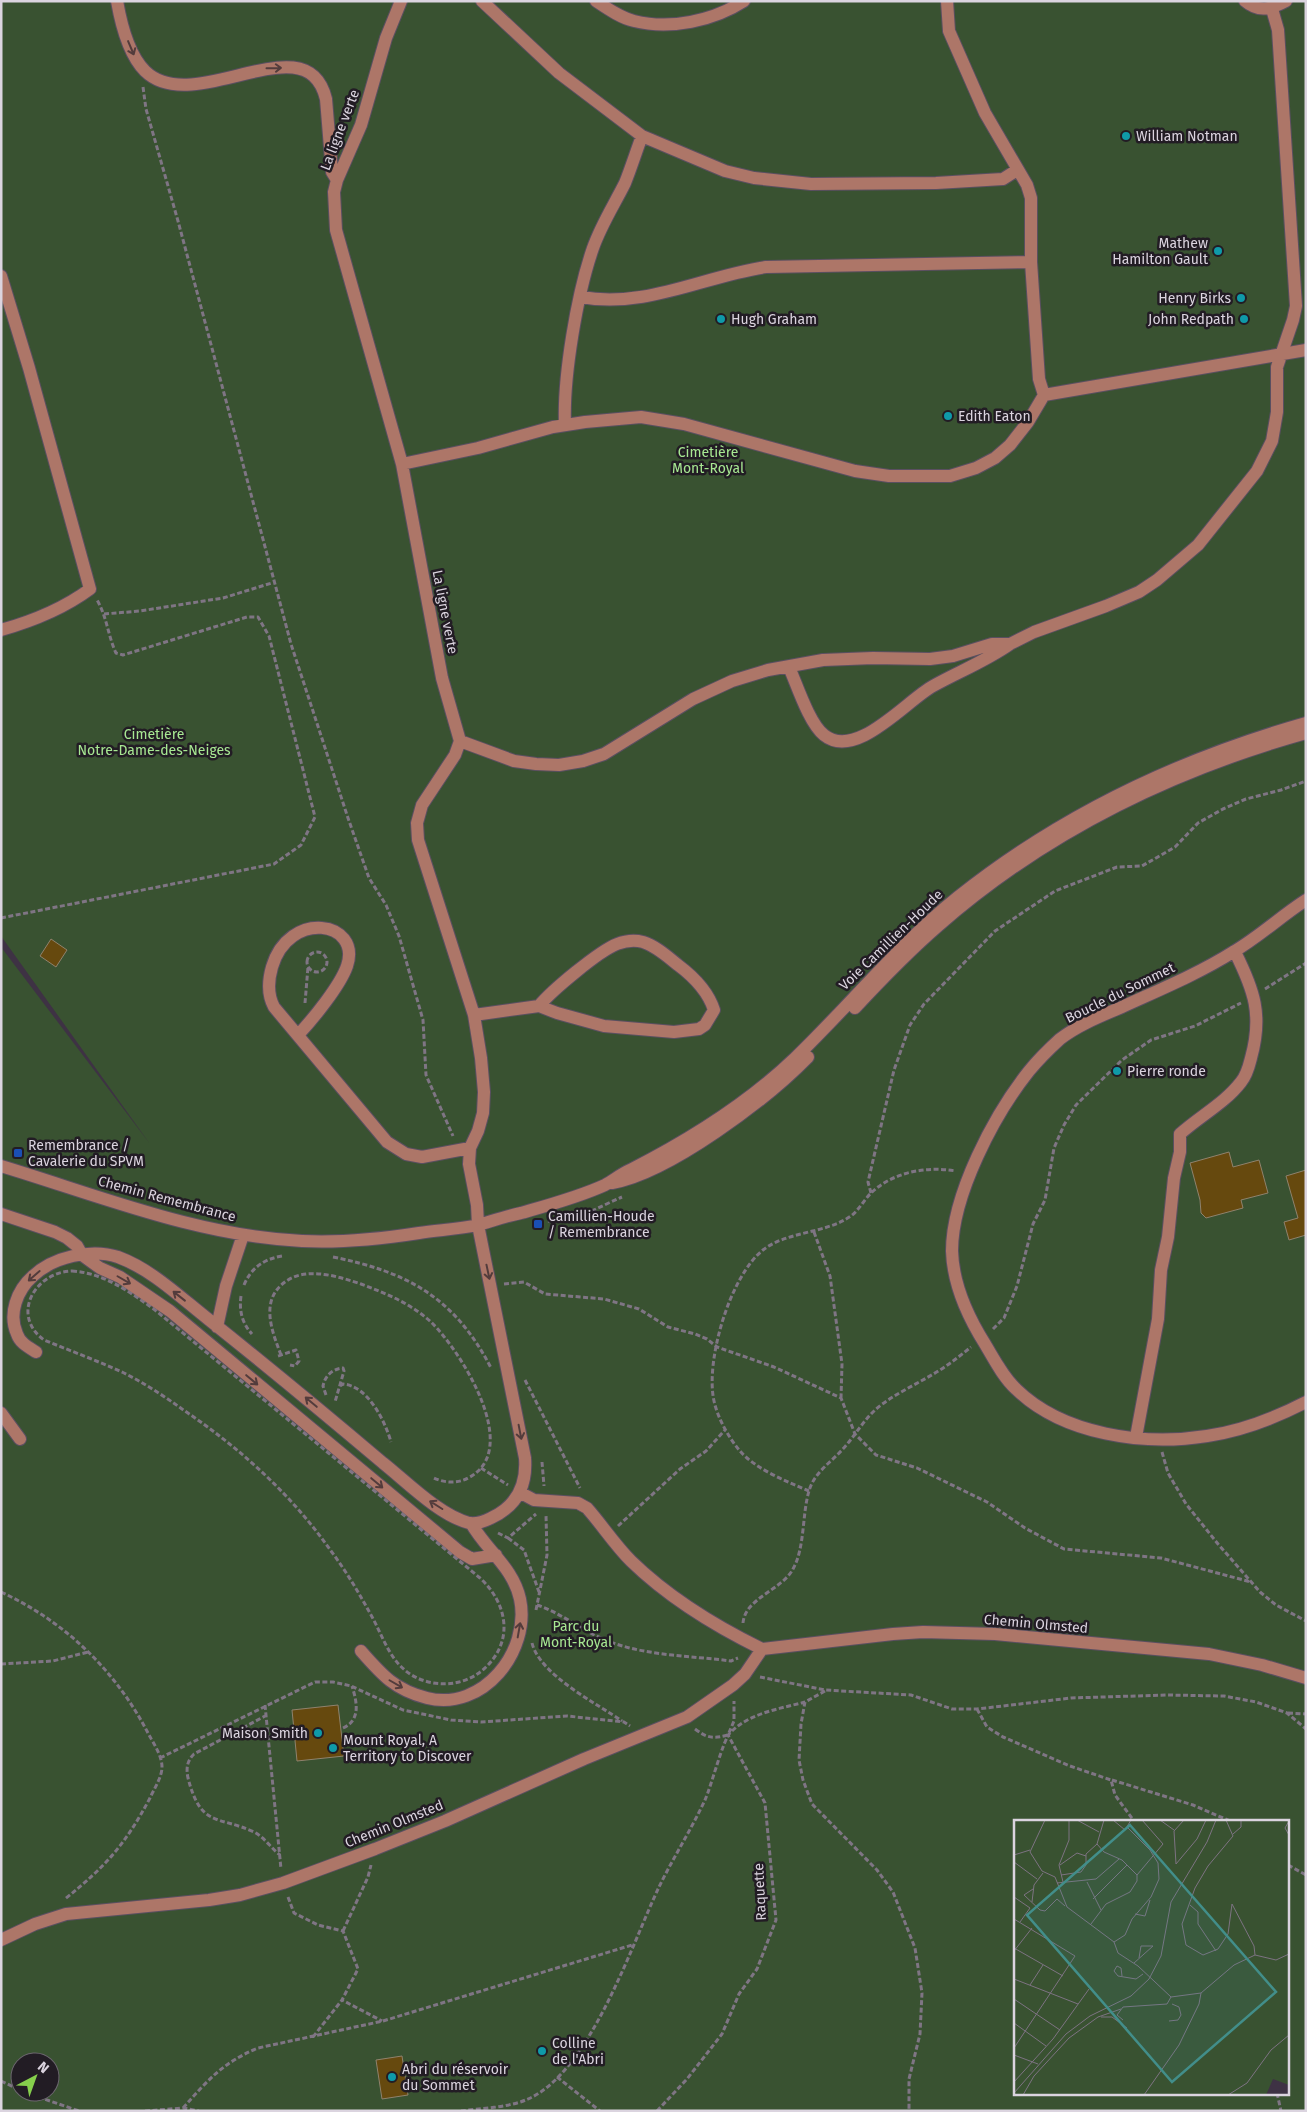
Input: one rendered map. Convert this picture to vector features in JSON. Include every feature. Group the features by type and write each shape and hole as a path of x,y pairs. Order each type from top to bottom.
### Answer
{"street":[{"path":"117,1 128,42 134,56 145,71 162,82 179,86 201,85 268,67 295,68 307,71 316,77 323,87 332,172 337,180"},
{"name":"La ligne verte","path":"400,1 386,38 361,125 337,180 334,209 342,257 402,464 442,678 460,741"},
{"path":"482,1 559,73 642,136 725,171 754,178 811,184 936,183 1003,179 1017,170"},
{"path":"596,1 611,11 633,21 678,24 711,17 744,1"},
{"path":"402,464 478,448 565,425 634,417 666,420 855,471 889,476 950,476 976,468 995,458 1010,445 1028,422 1044,395 1039,379 1031,262 1031,198 1027,185 985,113 949,32 947,1"},
{"path":"1245,1 1252,7 1272,9 1286,1"},
{"path":"789,667 813,721 824,736 842,742 867,734 930,687 996,654 1010,644 1034,632 1139,592 1164,575 1198,545 1257,471 1272,441 1277,412 1277,366 1293,320 1296,290 1278,30 1272,9"},
{"path":"565,425 564,409 571,352 581,296 593,248 625,182 642,136"},
{"path":"581,296 601,300 641,298 766,267 1031,262"},
{"path":"1,276 29,368 90,589 73,602 27,622 1,630"},
{"path":"1044,395 1306,350"},
{"path":"298,1034 310,1022 342,976 348,957 348,947 341,936 326,928 313,926 300,930 281,948 274,959 270,977 270,1000 274,1007 387,1142 406,1154 422,1157 465,1149 478,1131 483,1113 484,1092 481,1058 474,1015 418,840 417,823 422,805 455,755 460,741 514,761 559,765 583,761 604,754 693,699 732,681 768,670 823,660 873,658 930,659 953,656 992,644 1010,644"},
{"name":"Voie Camillien-Houde","path":"478,1224 543,1206 605,1184 676,1146 764,1084 807,1046 918,932 958,897 1019,852 1070,820 1148,780 1230,746 1306,723"},
{"name":"Voie Camillien-Houde","path":"605,1184 629,1180 652,1170 710,1134 767,1094 799,1066 895,966 938,926 980,891 1038,850 1099,814 1166,782 1238,753 1306,733"},
{"name":"Boucle du Sommet","path":"1306,900 1235,952 1085,1024 1062,1038 1028,1072 1004,1106 971,1173 957,1211 952,1253 958,1287 982,1339 1014,1388 1053,1417 1090,1430 1136,1437 1206,1436 1233,1431 1276,1417 1306,1402"},
{"path":"474,1015 539,1006 604,1026 674,1032 699,1029 706,1025 714,1010 710,998 702,986 681,967 654,947 642,942 628,941 615,944 583,967 547,996 539,1006"},
{"path":"1136,1437 1158,1319 1161,1270 1168,1237 1174,1178 1180,1152 1180,1134 1233,1092 1246,1074 1258,1019 1254,997 1235,952"},
{"path":"36,1352 24,1344 17,1335 14,1315 19,1294 38,1272 51,1264 82,1255 104,1254 129,1262 150,1275 300,1392 426,1499 455,1517 471,1523 484,1521 496,1516 515,1502 520,1492 525,1479 525,1458 478,1224 477,1205 465,1149"},
{"name":"Chemin Remembrance","path":"1,1166 169,1218 242,1235 302,1241 370,1240 478,1224"},
{"path":"1,1214 55,1232 67,1238 77,1246 82,1255 100,1268 120,1277 170,1311 460,1552 472,1559 496,1555"},
{"path":"217,1327 226,1286 242,1235"},
{"path":"1,1414 20,1439"},
{"path":"520,1492 534,1500 578,1503 587,1508 632,1562 666,1591 713,1623 762,1649"},
{"path":"361,1651 384,1678 416,1694 430,1698 455,1699 467,1696 494,1678 506,1663 517,1639 521,1610 517,1588 506,1568 479,1538 471,1523"},
{"name":"Chemin Olmsted","path":"1,1940 35,1924 66,1914 209,1900 240,1895 283,1883 375,1849 445,1821 566,1766 683,1719 733,1685 745,1674 762,1649 924,1632 995,1634 1208,1654 1262,1665 1306,1678"}],"path":[{"path":"145,71 143,74 143,94 146,109 291,644 348,818 370,878 386,905 399,936 423,1020 426,1075 434,1097 465,1149"},
{"path":"104,614 140,612 223,598 275,582"},
{"path":"1,918 274,864 301,845 316,817 269,636 258,617 247,617 123,655 116,653 113,647 104,614 90,589"},
{"path":"871,1193 868,1182 894,1070 910,1025 924,1004 995,931 1055,891 1117,867 1142,866 1175,847 1198,824 1224,810 1246,799 1306,781"},
{"path":"308,966 312,971 322,970 326,965 326,958 320,952 313,952 307,960 305,1007 310,1022"},
{"path":"742,1639 744,1617 754,1604 780,1584 793,1570 800,1548 809,1491 818,1473 855,1434 865,1419 881,1405 940,1370 982,1339 1004,1318 1017,1286 1033,1224 1045,1200 1054,1148 1076,1105 1122,1060 1151,1040 1194,1026 1254,997 1306,963"},
{"path":"809,1491 773,1476 741,1453 725,1430 714,1400 714,1374 716,1347 722,1322 734,1291 749,1267 763,1250 798,1234 814,1232 852,1216 871,1193 892,1178 914,1171 944,1169 971,1173"},
{"path":"548,1221 557,1222 577,1216 630,1194"},
{"path":"814,1232 830,1276 842,1364 841,1398 855,1434 876,1456 917,1468 987,1502 1025,1528 1064,1549 1161,1558 1251,1582"},
{"path":"254,1335 243,1321 240,1307 242,1289 247,1278 261,1263 289,1254"},
{"path":"329,1257 383,1271 409,1280 424,1288 463,1326 492,1372"},
{"path":"72,1271 106,1279 132,1293 171,1322 473,1572 489,1586 501,1606 504,1631 498,1651 485,1669 461,1681 442,1685 428,1683 417,1678 396,1662 362,1599 330,1549 297,1507 270,1479 220,1436 150,1387 112,1368 41,1338 33,1329 29,1320 28,1306 32,1294 40,1284 50,1277 62,1272 72,1271"},
{"path":"283,1360 270,1326 269,1309 275,1293 283,1283 293,1277 310,1273 327,1275 357,1283 402,1301 420,1313 442,1333 469,1372 483,1405 490,1432 489,1453 482,1468 472,1476 459,1481 444,1481 432,1477"},
{"path":"502,1274 506,1293"},
{"path":"504,1284 524,1282 545,1294 604,1299 639,1310 668,1327 707,1339 716,1347 774,1367 841,1398"},
{"path":"272,1350 280,1355 297,1351 298,1364 294,1366 288,1363"},
{"path":"335,1402 344,1371 342,1367 328,1374 323,1383 325,1393 342,1409"},
{"path":"524,1378 580,1490 587,1508"},
{"path":"339,1387 343,1384 349,1385 370,1401 382,1419 391,1442"},
{"path":"608,1535 680,1469 706,1451 725,1430"},
{"path":"1162,1450 1168,1473 1186,1504 1251,1582 1276,1605 1306,1621"},
{"path":"482,1468 509,1486"},
{"path":"507,1490 511,1480"},
{"path":"508,1538 537,1514 546,1502"},
{"path":"493,1530 524,1550 539,1593"},
{"path":"1,1592 51,1620 89,1652 130,1701 160,1758 162,1767 158,1781 138,1822 114,1856 62,1902"},
{"path":"534,1618 538,1605 550,1609 579,1628 602,1639 628,1647 662,1653 731,1661 762,1649"},
{"path":"531,1640 533,1648 551,1670 570,1686 645,1735"},
{"path":"1,1664 53,1661 89,1652"},
{"path":"745,1674 825,1690 911,1695 952,1708 977,1709 1071,1698 1167,1695 1224,1696 1256,1702 1287,1713 1306,1714"},
{"path":"160,1758 315,1682 334,1682 352,1686 403,1710 451,1720 481,1722 567,1716 624,1722"},
{"path":"461,2111 528,2099 557,2077 579,2053 605,2007 660,1886 709,1791 734,1721 733,1685"},
{"path":"343,1728 349,1725 356,1716 356,1704 352,1686"},
{"path":"683,1719 705,1737 716,1738 728,1735 755,1716 805,1702 825,1690"},
{"path":"805,1702 801,1724 799,1760 803,1780 812,1804 877,1870 893,1892 915,1948 922,1993 920,2034 909,2079 909,2111"},
{"path":"265,1705 283,1883 294,1913 318,1925 343,1931"},
{"path":"977,1709 987,1727 1002,1737 1070,1766 1193,1805 1228,1820"},
{"path":"1287,1713 1306,1730"},
{"path":"267,1715 194,1754 190,1758 187,1773 198,1805 205,1813 214,1820 255,1833 280,1856"},
{"name":"Raquette","path":"657,2111 687,2078 722,2034 739,1994 757,1969 776,1920 765,1803 728,1735"},
{"path":"1111,1780 1115,1795 1133,1820"},
{"path":"313,2037 342,2000 358,1969 343,1931 368,1877 375,1849"},
{"path":"1290,1866 1306,1875"},
{"path":"183,2108 220,2068 239,2056 258,2048 383,2021 633,1944"},
{"path":"342,2000 383,2021"},
{"path":"557,2077 600,2111"},
{"path":"1277,2094 1281,2111"},
{"path":"53,2102 79,2111"},
{"path":"144,2111 183,2108 199,2111"}],"green space":[{"path":"1,1 1306,1 1306,2111 1,2111 1,947 150,1144 1,936"}],"building":[{"path":"51,939 67,950 56,967 40,956"},
{"path":"1229,1152 1233,1167 1259,1160 1268,1193 1241,1200 1243,1208 1206,1218 1201,1213 1200,1200 1190,1163"},
{"path":"1306,1170 1306,1235 1289,1240 1284,1222 1298,1218 1286,1176"},
{"name":"Maison Smith","path":"338,1705 344,1756 297,1761 292,1710"},
{"name":"Abri du réservoir du Sommet","path":"402,2056 408,2095 382,2099 376,2060"}],"place":[{"name":"William Notman","path":"1126,136"},
{"name":"Mathew Hamilton Gault","path":"1218,251"},
{"name":"Henry Birks","path":"1241,298"},
{"name":"Hugh Graham","path":"721,319"},
{"name":"John Redpath","path":"1244,319"},
{"name":"Edith Eaton","path":"948,416"},
{"name":"Pierre ronde","path":"1117,1071"},
{"name":"Remembrance / Cavalerie du SPVM","path":"18,1153"},
{"name":"Camillien-Houde / Remembrance","path":"538,1224"},
{"name":"Maison Smith","path":"318,1733"},
{"name":"Mount Royal, A Territory to Discover","path":"333,1748"},
{"name":"Colline de l'Abri","path":"542,2051"},
{"name":"Abri du réservoir du Sommet","path":"392,2077"}],"park label":[{"name":"Cimetière Mont-Royal","path":"708,460"},
{"name":"Cimetière Notre-Dame-des-Neiges","path":"154,742"},
{"name":"Parc du Mont-Royal","path":"576,1634"}]}
